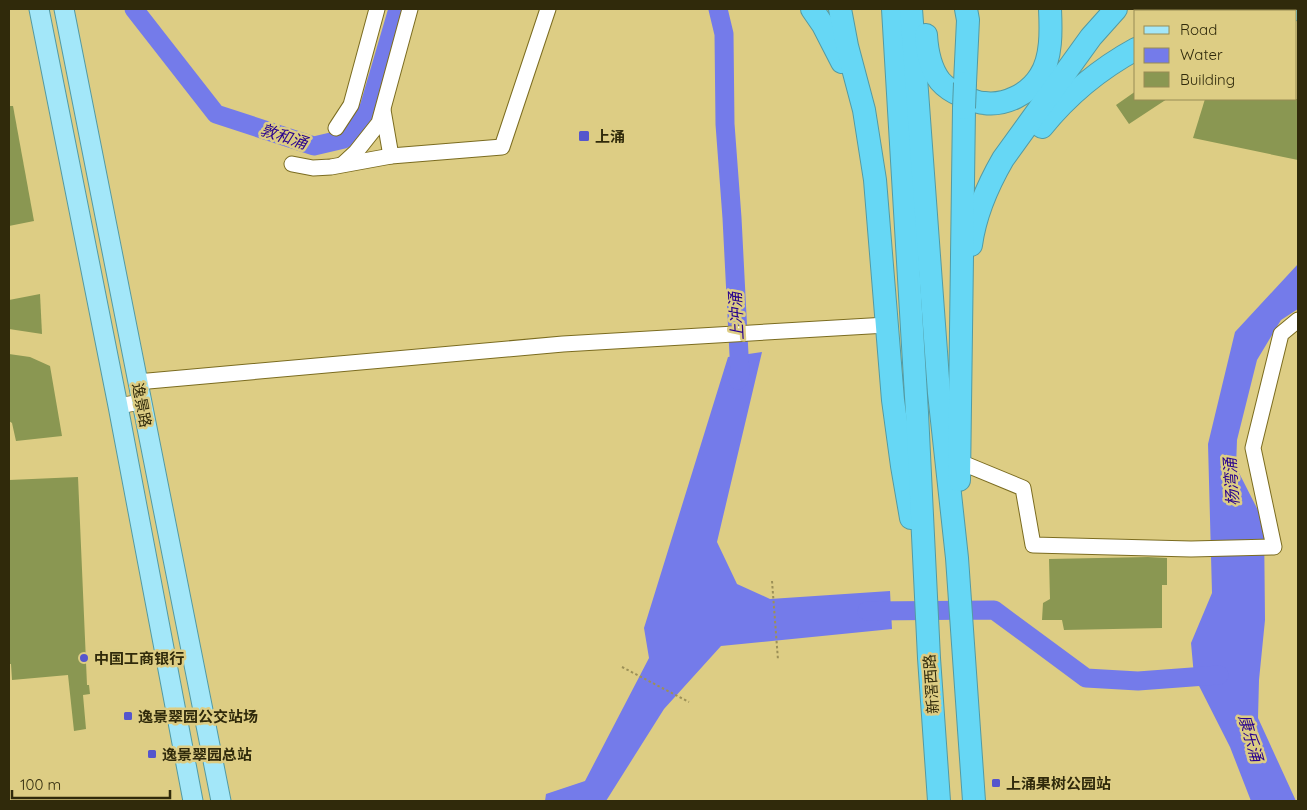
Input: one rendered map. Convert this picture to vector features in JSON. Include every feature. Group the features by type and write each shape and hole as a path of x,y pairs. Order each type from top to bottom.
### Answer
{"highway":[{"path":"812,9 823,25 851,82 861,108 870,143"},
{"path":"840,9 870,143 875,180 894,400 908,507 925,567"},
{"path":"893,9 925,567"},
{"path":"911,9 939,393 957,558 974,801"},
{"path":"924,9 930,60 934,72 942,83 970,100 996,104 1011,100 1023,93 1041,76 1049,52 1050,9"},
{"path":"957,558 962,355 964,108 968,20 966,9"},
{"path":"962,355 964,303 972,241 984,199 994,175 1023,129 1047,100 1091,38 1116,9"},
{"path":"962,355 969,302 983,242 1013,166 1048,120 1069,98 1107,68 1134,50"},
{"name":"新滘西路","path":"925,567 939,801"}],"main road":[{"name":"逸景路","path":"39,9 118,406 193,801"},
{"name":"逸景路","path":"64,9 221,801"}],"street":[{"path":"336,128 353,106 377,9"},
{"path":"342,165 356,152 379,123 410,9"},
{"path":"292,164 313,168 391,156 502,146 548,9"},
{"path":"383,109 391,156"},
{"path":"960,462 1023,488 1033,545 1191,549 1274,547 1253,448 1281,334 1298,320"},
{"path":"137,382 564,344 887,325"},
{"path":"118,406 141,402"}],"path":[{"path":"772,581 778,660"},
{"path":"622,667 689,702"}],"water":[{"path":"1298,264 1298,309 1281,320 1257,360 1237,440 1236,467 1264,522 1265,620 1259,680 1258,718 1296,801 1251,801 1230,747 1194,676 1191,643 1212,593 1208,444 1235,332"},
{"path":"762,352 717,542 737,584 770,599 890,591 892,629 721,646 664,709 606,801 545,801 546,794 585,781 649,658 644,628 728,357"}],"building":[{"path":"1134,92 1134,100 1165,100 1129,124 1116,105"},
{"path":"1298,99 1298,160 1193,138 1205,100"},
{"path":"9,106 13,106 34,221 9,226"},
{"path":"40,294 42,334 9,329 9,300"},
{"path":"9,354 30,357 50,366 62,436 16,441 12,423 9,421"},
{"path":"78,477 87,685 89,685 90,694 83,695 86,729 74,731 68,675 12,680 11,664 9,664 9,480"},
{"path":"1167,558 1167,585 1162,585 1162,628 1064,630 1062,620 1042,620 1043,603 1050,599 1049,559"}],"waterway":[{"name":"敦和涌","path":"134,9 216,114 314,146 344,139 369,108 398,9"},
{"name":"上冲涌","path":"718,9 724,34 725,124 740,374 738,380"},
{"path":"867,611 994,610 1086,678 1138,681 1219,675"}],"place":[{"name":"上涌","path":"584,136"},
{"name":"中国工商银行","path":"84,658"},
{"name":"逸景翠园公交站场","path":"128,716"},
{"name":"逸景翠园总站","path":"152,754"},
{"name":"上涌果树公园站","path":"996,783"}],"water label":[{"name":"杨湾涌","path":"1231,482"},
{"name":"康乐涌","path":"1251,738"}]}
